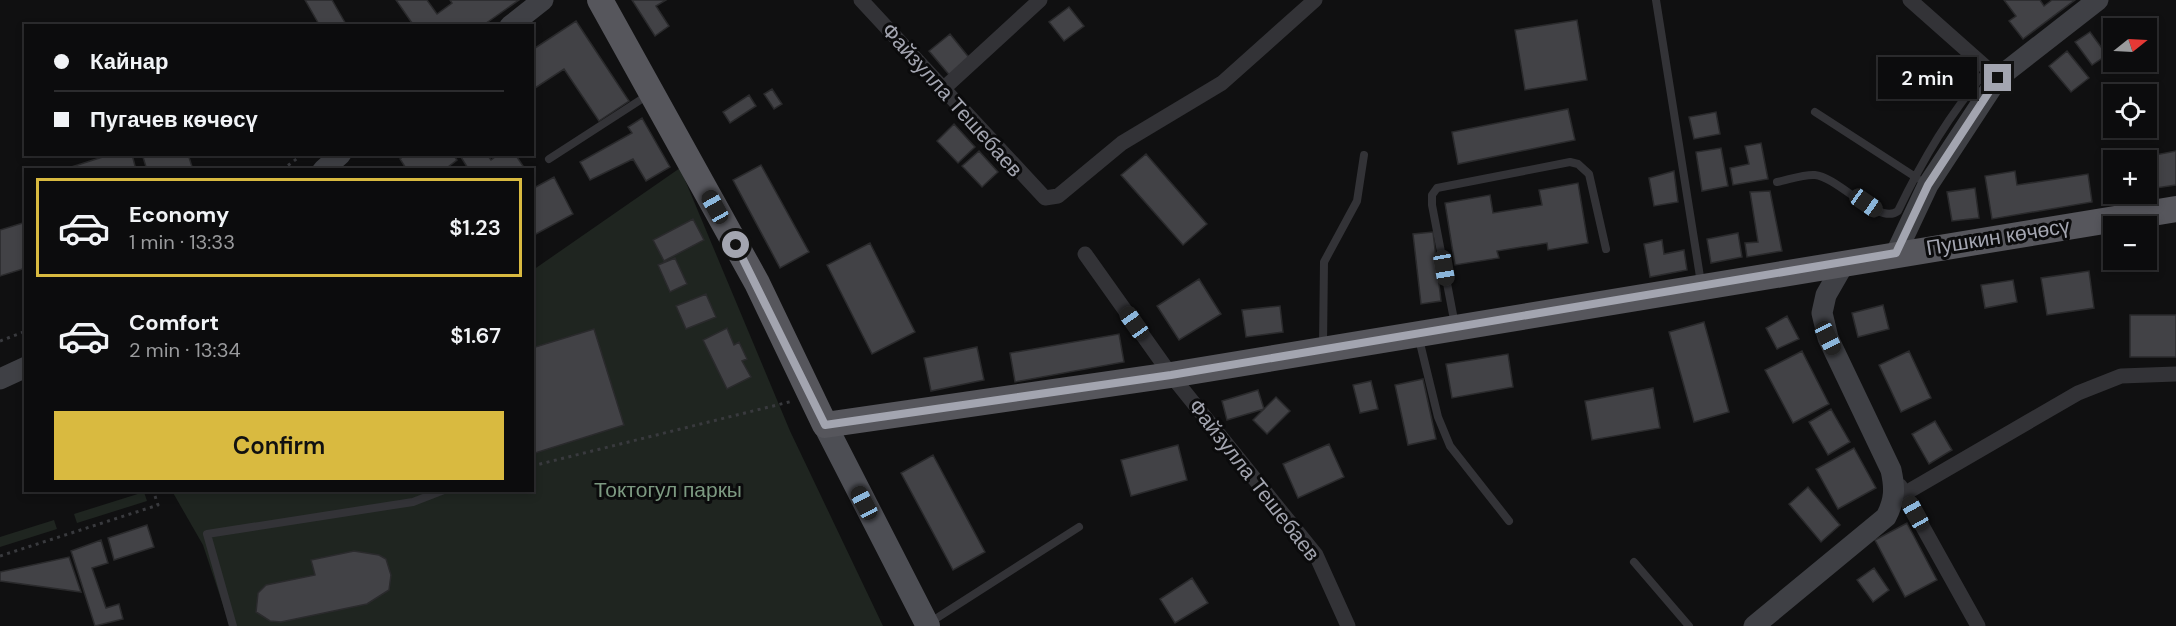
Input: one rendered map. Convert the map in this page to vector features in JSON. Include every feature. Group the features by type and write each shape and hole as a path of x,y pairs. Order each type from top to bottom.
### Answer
{"highway":[{"path":"600,0 757,283 825,425"},
{"name":"Пушкин көчөсү","path":"825,425 1171,375 1701,288 1896,253 2176,209"}],"main road":[{"path":"513,24 543,0"},
{"path":"1896,253 1921,181 1993,73 2098,0"},
{"path":"1754,626 1886,517 1892,505 1895,489 1891,470 1826,329 1822,313 1826,295 1845,262"},
{"path":"0,379 24,368"},
{"path":"825,425 928,625"}],"street":[{"name":"Файзулла Тешебаев","path":"861,0 942,90 1045,198 1058,196 1122,143 1222,83 1315,0"},
{"path":"942,90 1040,0"},
{"path":"1910,0 1993,73"},
{"name":"Файзулла Тешебаев","path":"1085,254 1171,375 1316,555 1348,626"},
{"path":"1904,494 2043,411 2094,386 2132,375 2176,374"},
{"path":"1891,470 1978,626"}],"lane":[{"path":"1656,0 1701,288"},
{"path":"549,159 652,92"},
{"path":"1777,183 1815,175 1850,191 1882,215 1893,215 1921,181 1815,112"},
{"path":"1323,350 1324,262 1358,201 1364,155"},
{"path":"1456,329 1432,205 1432,195 1437,188 1570,162 1578,164 1589,174 1606,249"},
{"path":"1419,335 1436,409 1450,446 1509,521"},
{"path":"233,626 207,534 413,502 439,492"},
{"path":"928,625 1079,527"},
{"path":"1634,562 1689,626"}],"path":[{"path":"285,168 300,156"},
{"path":"0,341 24,332"},
{"path":"534,465 813,396"},
{"path":"0,556 158,505 154,492"}],"green space":[{"name":"Токтогул паркы","path":"680,168 790,431 883,626 230,626 203,545 173,492 534,492 534,269"},
{"path":"144,492 147,501 77,523 74,514"},
{"path":"54,520 57,529 0,547 0,537"}],"building":[{"path":"305,0 332,0 346,24 319,24"},
{"path":"396,0 427,0 437,14 452,3 450,0 519,0 485,24 413,24"},
{"path":"632,0 666,0 656,6 669,26 655,36"},
{"path":"2004,0 2040,0 2044,6 2052,0 2075,0 2023,39 2009,21 2016,16"},
{"path":"1069,7 1084,26 1064,41 1049,22"},
{"path":"1577,20 1587,80 1525,90 1515,30"},
{"path":"576,21 629,101 599,121 564,69 534,89 534,49"},
{"path":"2090,32 2103,50 2103,58 2092,65 2075,42"},
{"path":"950,34 971,60 951,77 929,51"},
{"path":"2067,51 2089,78 2071,92 2049,66"},
{"path":"772,89 782,104 774,109 764,94"},
{"path":"749,95 756,106 730,123 723,112"},
{"path":"1568,109 1575,140 1458,164 1452,132"},
{"path":"1716,112 1720,134 1694,139 1689,117"},
{"path":"642,118 670,167 646,181 633,159 590,180 580,162 632,133 628,127"},
{"path":"954,124 975,147 958,163 937,141"},
{"path":"1761,143 1768,179 1733,185 1730,168 1749,164 1745,146"},
{"path":"1721,148 1728,186 1702,191 1696,152"},
{"path":"979,151 998,172 982,187 962,166"},
{"path":"2176,151 2176,185 2157,188 2157,155"},
{"path":"1146,154 1207,224 1183,245 1121,175"},
{"path":"106,156 132,156 136,168 68,168"},
{"path":"143,156 189,156 192,168 146,168"},
{"path":"404,156 454,156 457,160 447,168 406,168 400,159"},
{"path":"460,156 488,156 491,160 496,156 516,156 524,168 468,168"},
{"path":"761,165 809,252 780,268 733,180"},
{"path":"1674,171 1678,202 1654,206 1649,178"},
{"path":"2015,171 2017,185 2088,174 2092,202 1992,219 1985,176"},
{"path":"554,177 573,214 536,234 534,231 534,188"},
{"path":"1578,183 1588,243 1548,250 1547,243 1497,251 1499,258 1455,265 1445,203 1490,195 1493,213 1542,205 1539,190"},
{"path":"1975,188 1979,218 1952,221 1947,192"},
{"path":"1770,191 1782,251 1747,257 1745,243 1758,242 1750,192"},
{"path":"693,219 704,240 664,261 653,240"},
{"path":"24,223 24,269 0,276 0,230"},
{"path":"1433,232 1441,301 1421,304 1413,234"},
{"path":"1738,233 1742,257 1711,263 1707,239"},
{"path":"1662,240 1664,254 1684,250 1687,270 1650,277 1644,244"},
{"path":"870,243 915,332 872,354 827,265"},
{"path":"675,258 687,284 670,292 658,265"},
{"path":"2089,271 2094,308 2047,315 2041,278"},
{"path":"1199,279 1221,314 1179,340 1157,306"},
{"path":"2013,280 2017,302 1985,308 1981,285"},
{"path":"706,294 716,317 686,329 676,306"},
{"path":"1883,305 1889,329 1858,337 1852,313"},
{"path":"1280,306 1283,332 1246,337 1242,310"},
{"path":"2130,315 2176,315 2176,357 2130,357"},
{"path":"1787,316 1799,339 1777,349 1766,328"},
{"path":"1704,322 1729,412 1694,422 1669,332"},
{"path":"727,328 734,345 739,342 747,359 742,361 751,377 727,389 703,340"},
{"path":"594,329 624,425 534,453 534,347"},
{"path":"1119,334 1124,362 1015,382 1010,353"},
{"path":"977,347 984,380 931,391 924,358"},
{"path":"1802,351 1829,404 1793,423 1765,370"},
{"path":"1909,351 1931,398 1901,412 1879,365"},
{"path":"1508,354 1513,387 1452,398 1446,364"},
{"path":"1423,379 1436,439 1408,445 1395,385"},
{"path":"1371,381 1378,409 1360,413 1353,385"},
{"path":"1653,388 1660,428 1592,440 1585,401"},
{"path":"1258,390 1264,409 1227,420 1222,401"},
{"path":"1276,397 1290,411 1267,434 1253,420"},
{"path":"1831,409 1850,442 1828,455 1809,422"},
{"path":"1935,421 1952,450 1929,464 1912,434"},
{"path":"1329,444 1344,477 1298,498 1283,464"},
{"path":"1178,445 1187,480 1131,496 1121,460"},
{"path":"1854,448 1876,488 1838,509 1816,469"},
{"path":"933,455 985,552 953,570 901,473"},
{"path":"1808,487 1840,525 1821,542 1789,504"},
{"path":"1907,523 1937,580 1905,597 1875,540"},
{"path":"147,525 154,547 114,560 108,538"},
{"path":"101,540 108,563 92,568 106,608 119,604 123,619 95,626 71,551"},
{"path":"354,551 379,555 386,559 391,575 389,590 367,604 281,622 270,621 256,612 258,593 266,585 315,575 311,560"},
{"path":"69,557 81,592 0,581 0,572"},
{"path":"1874,568 1889,590 1873,602 1857,580"},
{"path":"1192,578 1208,603 1175,623 1160,599"}],"route":[{"path":"736,245 813,396 825,425 1171,375 1701,288 1896,253 1928,185 1998,78"}]}
